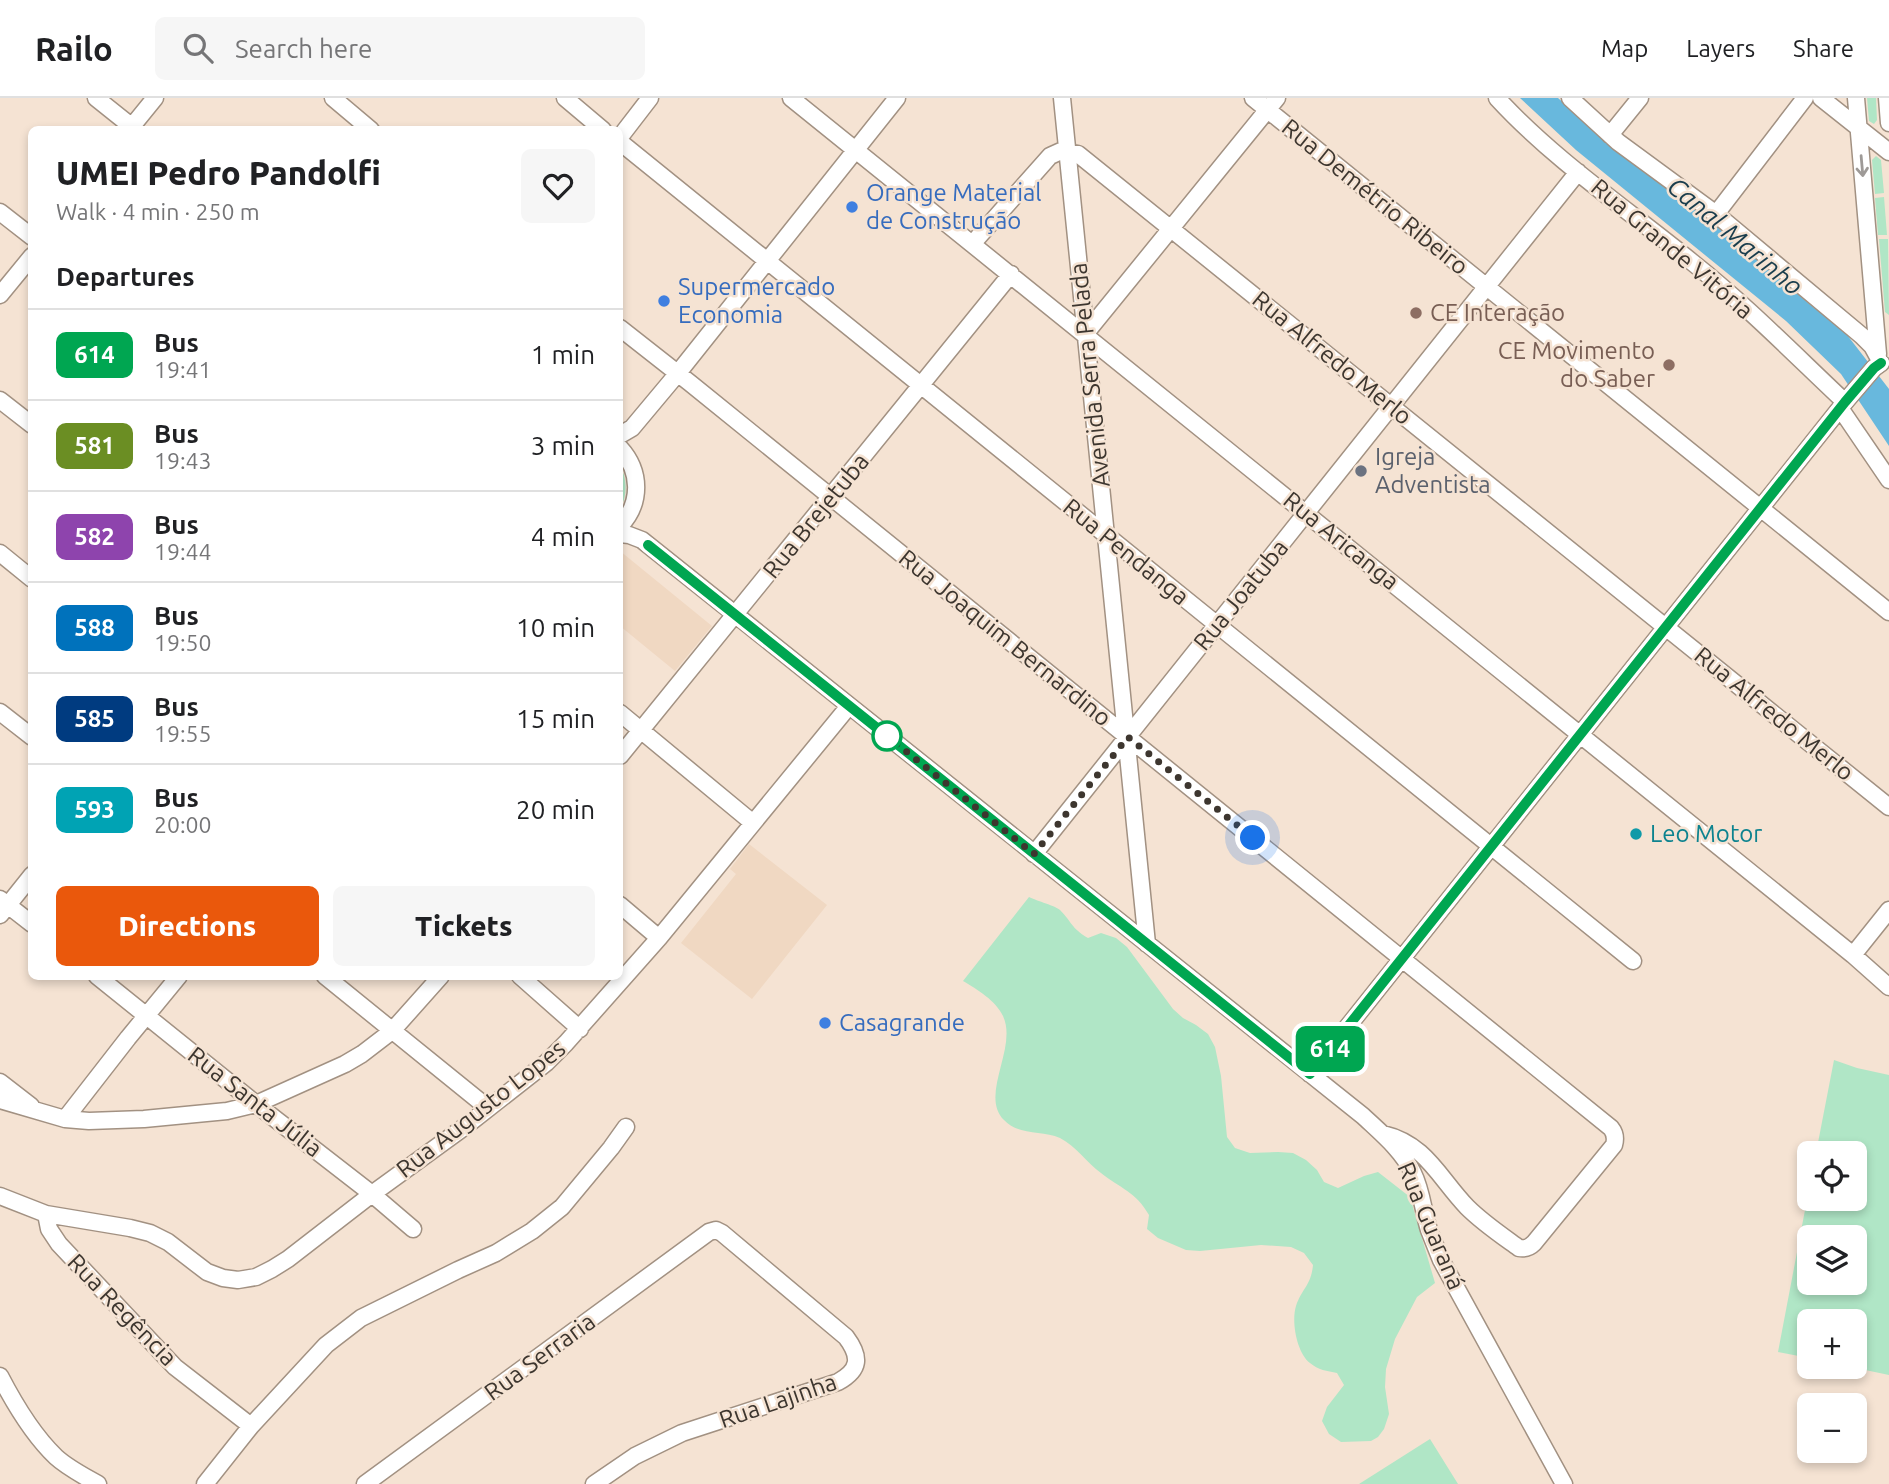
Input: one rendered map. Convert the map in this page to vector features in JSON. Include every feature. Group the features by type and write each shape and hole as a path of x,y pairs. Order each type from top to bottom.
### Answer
{"street":[{"path":"96,98 130,126"},
{"path":"134,126 155,98"},
{"path":"333,98 366,126"},
{"path":"565,98 599,126"},
{"path":"623,133 650,98"},
{"name":"Rua Aricanga","path":"791,98 1853,955 1889,987"},
{"path":"623,434 637,422 678,373 897,98"},
{"name":"Avenida Serra Pelada","path":"1062,98 1147,944"},
{"name":"Rua Demétrio Ribeiro","path":"1253,98 1272,104 1487,287 1889,612"},
{"name":"Rua Grande Vitória","path":"1497,98 1578,172 1711,278 1845,402 1889,480"},
{"name":"Rua Grande Vitória","path":"1570,98 1610,135 1868,333"},
{"path":"1610,135 1640,98"},
{"path":"1716,214 1805,98"},
{"path":"1821,98 1889,152"},
{"path":"1856,98 1868,333 1889,379"},
{"path":"1887,98 1889,123"},
{"path":"1086,334 1272,104"},
{"name":"Rua Pendanga","path":"623,144 1633,961"},
{"path":"973,243 1049,156 1068,151"},
{"name":"Rua Alfredo Merlo","path":"1068,151 1083,157 1889,807"},
{"name":"Rua Joatuba","path":"1034,854 1578,172"},
{"path":"0,212 28,234"},
{"path":"0,295 28,261"},
{"name":"Rua Brejetuba","path":"623,752 1011,274"},
{"name":"Rua Joaquim Bernardino","path":"623,330 1402,958 1611,1128 1615,1136 1614,1145 1534,1243 1523,1249 1467,1207 1419,1151 1401,1140 1383,1134"},
{"path":"1310,1074 1845,402 1882,361"},
{"path":"0,400 28,422"},
{"path":"624,453 637,422"},
{"name":"Rua Guaraná","path":"624,453 634,470 637,526 648,545"},
{"path":"623,522 635,500"},
{"name":"Rua Guaraná","path":"623,535 636,537 648,545 1383,1134 1412,1171 1441,1260 1564,1484"},
{"path":"0,553 28,576"},
{"name":"Rua Augusto Lopes","path":"623,979 849,706"},
{"path":"0,712 28,734"},
{"path":"623,716 753,823"},
{"path":"28,879 3,907 28,923"},
{"path":"623,908 659,938"},
{"path":"1853,955 1889,910"},
{"name":"Rua Santa Júlia","path":"102,980 413,1229"},
{"path":"65,1119 176,980"},
{"path":"330,980 488,1108"},
{"path":"0,1100 39,1113 89,1122 227,1111 256,1104 345,1064 392,1031 437,980"},
{"path":"525,980 580,1029"},
{"name":"Rua Augusto Lopes","path":"46,1214 150,1233 168,1242 207,1272 238,1280 256,1277 288,1259 546,1063 623,980"},
{"path":"0,1082 39,1113"},
{"path":"205,1484 251,1426 326,1345 361,1318 496,1253 548,1219 578,1190 626,1127"},
{"path":"0,1196 46,1214"},
{"name":"Rua Regência","path":"46,1214 50,1230 59,1244 175,1367 251,1426"},
{"name":"Rua Serraria","path":"365,1484 709,1232 716,1230"},
{"name":"Rua Lajinha","path":"594,1484 635,1456 682,1433 838,1382 849,1376 855,1366 853,1346 846,1337 716,1230"},
{"path":"0,1376 21,1413 57,1458 98,1484"}],"shaded area":[{"path":"623,553 712,626 675,671 623,628"},
{"path":"749,844 827,905 752,999 681,943 736,874 730,869"}],"green space":[{"path":"1867,98 1876,98 1877,120 1874,124 1869,121"},
{"path":"1876,156 1881,160 1884,193 1875,194 1872,160"},
{"path":"1884,197 1887,235 1878,235 1875,198"},
{"path":"1879,239 1888,239 1889,315 1885,312"},
{"path":"623,474 626,488 623,502"},
{"path":"1029,897 1058,908 1075,928 1088,938 1101,933 1116,938 1127,947 1173,1009 1208,1034 1215,1047 1221,1076 1227,1137 1235,1148 1250,1153 1293,1153 1317,1170 1324,1182 1338,1188 1378,1172 1410,1197 1435,1283 1417,1297 1395,1339 1386,1369 1385,1387 1389,1414 1378,1437 1371,1441 1341,1442 1329,1434 1322,1421 1327,1407 1344,1385 1337,1373 1319,1369 1310,1363 1299,1345 1295,1328 1296,1306 1310,1278 1313,1265 1304,1253 1291,1247 1261,1245 1186,1250 1158,1238 1147,1229 1149,1215 1139,1201 1096,1169 1071,1145 1060,1138 1024,1131 1010,1125 997,1110 995,1098 1006,1042 1003,1016 991,1000 963,981"},
{"path":"1834,1060 1889,1075 1889,1375 1867,1370 1867,1309 1797,1309 1797,1356 1778,1352 1797,1252 1797,1295 1867,1295 1867,1225 1802,1225 1805,1211 1867,1211 1867,1141 1818,1141"},
{"path":"1430,1439 1458,1484 1359,1484"}],"water":[{"path":"1520,98 1558,98 1621,154 1721,229 1844,331 1889,389 1889,446 1841,374 1786,321 1576,150"}],"bus line":[{"name":"614","path":"648,545 1310,1074 1845,402 1881,363"}],"place":[{"name":"Orange Material de Construção","path":"852,207"},
{"name":"Supermercado Economia","path":"664,301"},
{"name":"CE Interação","path":"1416,313"},
{"name":"CE Movimento do Saber","path":"1669,365"},
{"name":"Igreja Adventista","path":"1361,471"},
{"name":"Leo Motor","path":"1636,834"},
{"name":"Casagrande","path":"825,1023"}],"route":[{"path":"887,736 1034,854 1128,737 1253,838"}],"water label":[{"name":"Canal Marinho","path":"1735,236"}]}
